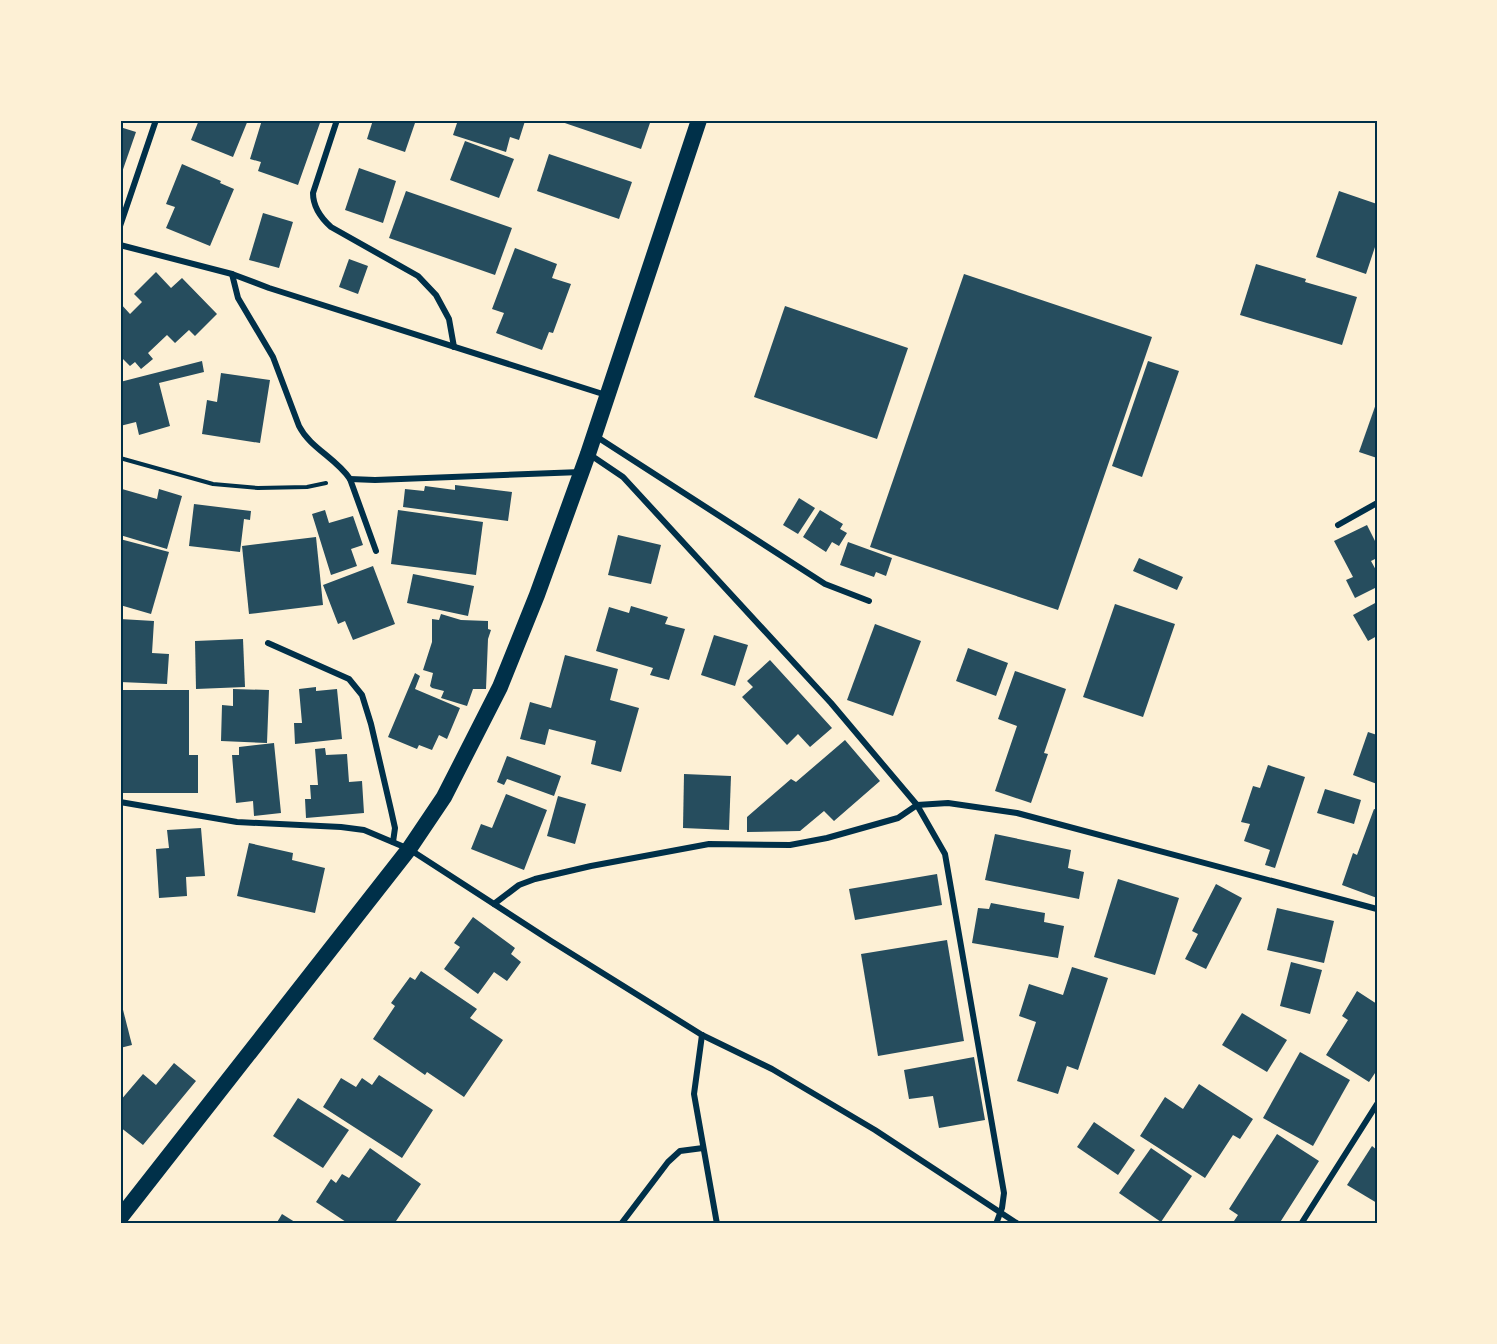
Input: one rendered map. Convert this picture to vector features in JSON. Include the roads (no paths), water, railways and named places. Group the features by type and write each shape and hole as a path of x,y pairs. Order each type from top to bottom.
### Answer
{"highway":[{"path":"120,1218 409,849 444,797 500,687 537,595 588,454 699,120"}],"street":[{"path":"120,226 156,120"},
{"path":"337,120 313,193 320,215 331,227 418,276 436,295 449,319 454,347"},
{"path":"120,245 232,274 606,396"},
{"path":"232,274 238,297 273,357 303,435 343,469 350,479 376,551"},
{"path":"594,435 825,584 869,601"},
{"path":"588,454 623,477 831,703 917,805 945,854 1004,1193 996,1224"},
{"path":"350,479 581,472"},
{"path":"1338,525 1377,503"},
{"path":"268,643 349,679 362,696 371,724 391,810 394,828 393,842"},
{"path":"120,802 237,822 364,830 409,849 702,1035 772,1069 875,1130 1018,1224"},
{"path":"494,904 519,885 591,866 709,844 790,845 827,838 898,818 917,805 948,803 1017,813 1377,909"},
{"path":"702,1035 694,1094 717,1224"},
{"path":"1304,1223 1377,1104"},
{"path":"621,1224 668,1162 680,1151 704,1148"}]}
